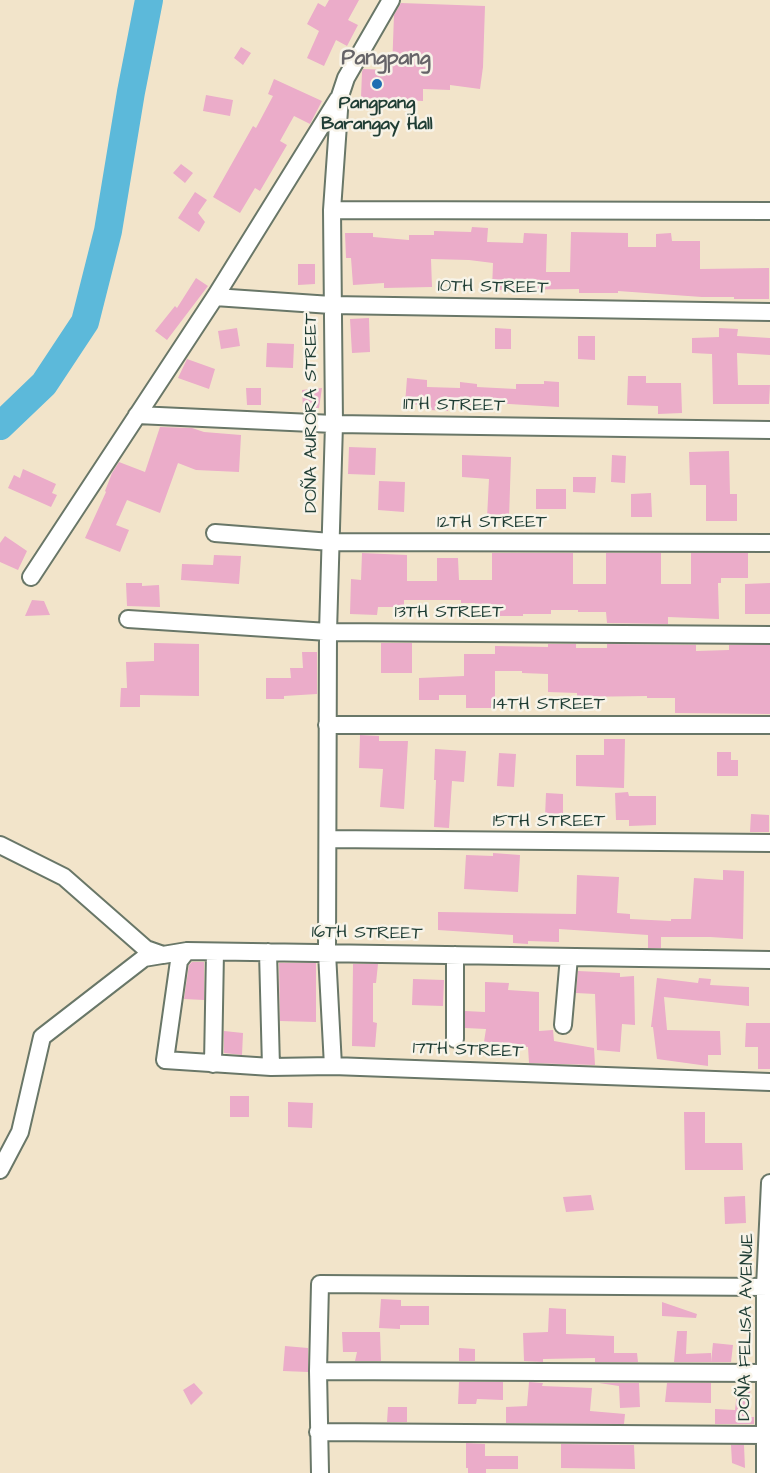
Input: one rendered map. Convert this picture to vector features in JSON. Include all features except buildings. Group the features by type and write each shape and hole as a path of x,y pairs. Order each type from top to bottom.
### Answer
{"street":[{"name":"DOÑA AURORA STREET","path":"333,1066 327,953 327,632 333,424 332,210 340,96 346,78 391,0"},
{"path":"31,577 215,297 340,96"},
{"path":"332,210 770,211"},
{"name":"10TH STREET","path":"215,297 331,305 770,312"},
{"name":"11TH STREET","path":"137,415 333,424 770,430"},
{"name":"12TH STREET","path":"215,533 331,542 770,543"},
{"name":"13TH STREET","path":"128,619 327,632 770,635"},
{"name":"14TH STREET","path":"327,725 770,725"},
{"name":"15TH STREET","path":"328,839 770,843"},
{"path":"0,844 64,877 146,949 163,955"},
{"name":"16TH STREET","path":"0,1170 20,1132 42,1037 144,958 188,951 770,960"},
{"name":"17TH STREET","path":"188,951 179,961 165,1060 213,1065 333,1066 770,1082"},
{"path":"213,1065 215,952"},
{"path":"268,952 271,1067"},
{"path":"455,955 455,1040"},
{"path":"563,1025 569,957"},
{"name":"DOÑA FELISA AVENUE","path":"765,1473 770,1183"},
{"path":"320,1473 318,1371 320,1284 768,1287"},
{"path":"318,1371 766,1373"},
{"path":"318,1432 764,1435"}],"waterway":[{"path":"0,426 44,384 85,322 108,231 149,0"}],"place":[{"name":"Pangpang Barangay Hall","path":"377,84"}],"district":[{"name":"Pangpang","path":"386,60"}]}
